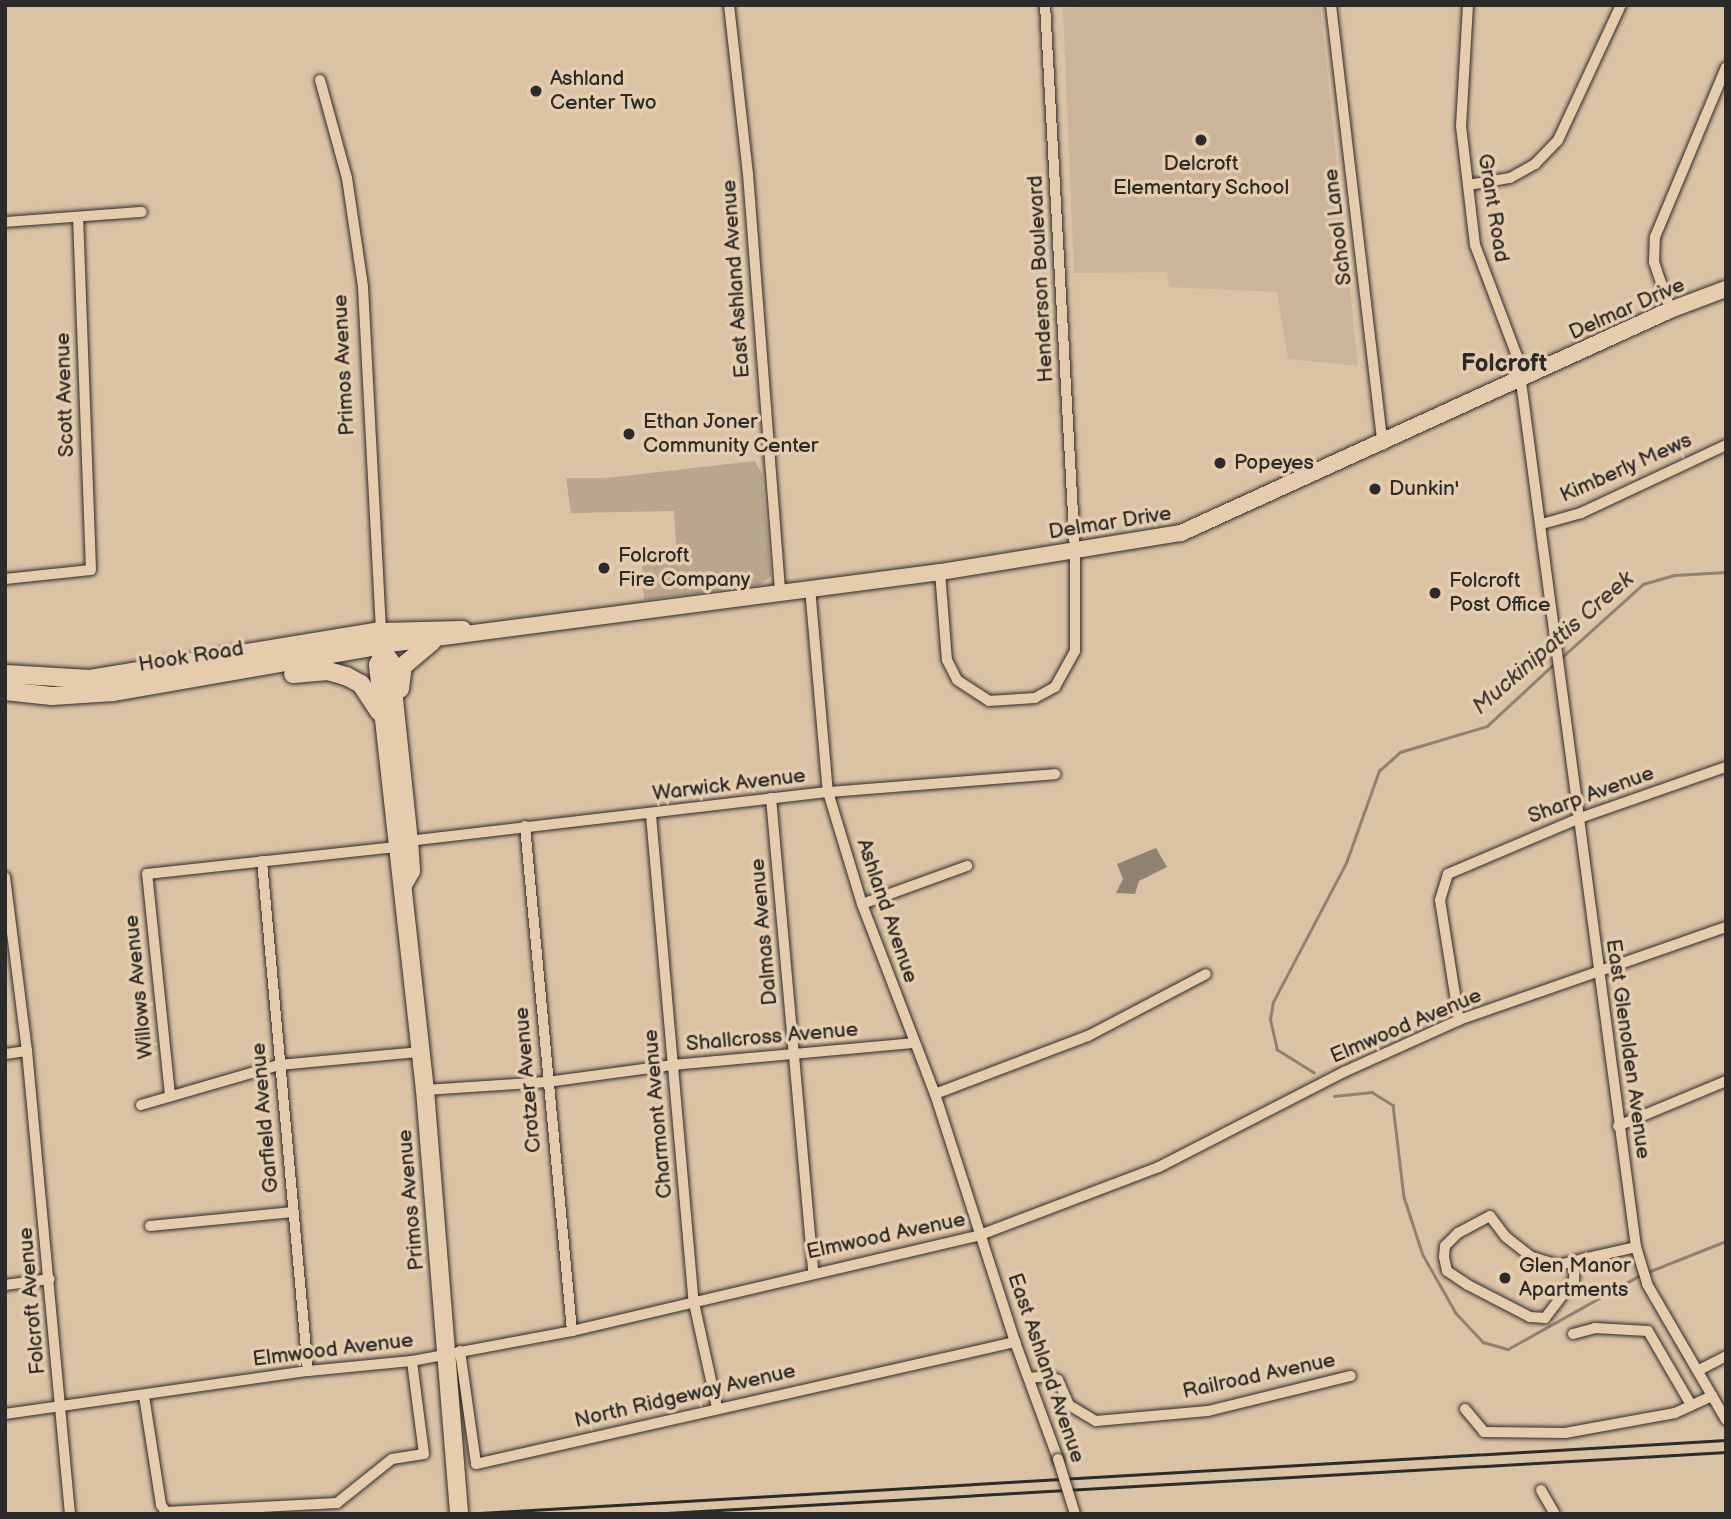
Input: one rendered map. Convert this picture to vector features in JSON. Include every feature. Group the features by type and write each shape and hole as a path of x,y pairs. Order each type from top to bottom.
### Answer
{"main road":[{"path":"391,721 402,666 432,642"},
{"name":"Hook Road","path":"5,691 91,695 230,673 382,643"},
{"name":"Hook Road","path":"5,674 58,679 102,677 382,643"},
{"name":"Primos Avenue","path":"382,643 390,661 391,721 402,844 411,871 404,883 453,1352 458,1506"},
{"path":"230,673 337,672 361,684 391,721"}],"street":[{"name":"East Ashland Avenue","path":"729,5 748,174 780,592"},
{"name":"Henderson Boulevard","path":"940,572 947,660 957,680 989,701 1035,698 1055,687 1075,651 1076,551 1045,5"},
{"name":"School Lane","path":"1331,5 1383,444"},
{"name":"Grant Road","path":"1468,5 1461,127 1468,185 1480,265 1518,359 1522,380 1558,661"},
{"path":"1468,185 1510,178 1535,164 1558,140 1621,5"},
{"path":"1670,310 1654,261 1655,237 1726,67"},
{"name":"Primos Avenue","path":"320,80 347,178 363,287 382,643"},
{"path":"5,222 142,212"},
{"name":"Scott Avenue","path":"5,579 91,570 78,218"},
{"name":"Delmar Drive","path":"382,643 940,572 1181,533 1383,444 1670,310 1726,289"},
{"name":"Kimberly Mews","path":"1542,524 1581,513 1726,445"},
{"name":"Ashland Avenue","path":"810,587 828,792 862,904 934,1094 980,1235"},
{"name":"Delmar Drive","path":"382,643 432,642 497,630"},
{"name":"East Glenolden Avenue","path":"1558,661 1618,1126 1638,1252 1655,1297 1726,1420"},
{"name":"Sharp Avenue","path":"1459,1020 1440,887 1448,874 1470,861 1580,818 1726,767"},
{"name":"Warwick Avenue","path":"147,874 402,844 525,826 651,815 771,798 1055,774"},
{"name":"Dalmas Avenue","path":"771,798 813,1272"},
{"name":"Charmont Avenue","path":"651,815 694,1303 717,1408"},
{"name":"Crotzer Avenue","path":"525,826 572,1331"},
{"name":"Garfield Avenue","path":"262,861 308,1371"},
{"path":"862,904 967,866"},
{"name":"Willows Avenue","path":"147,874 170,1095"},
{"name":"Folcroft Avenue","path":"5,877 8,923 27,1051 70,1514"},
{"name":"Elmwood Avenue","path":"5,1414 308,1371 412,1361 572,1331 813,1272 980,1235 1159,1167 1344,1072 1459,1020 1598,974 1726,927"},
{"path":"934,1094 1088,1037 1206,974"},
{"name":"Shallcross Avenue","path":"425,1090 547,1082 672,1065 794,1057 913,1043"},
{"path":"5,1054 27,1051"},
{"path":"141,1105 279,1065 420,1052"},
{"path":"1618,1126 1726,1081"},
{"path":"150,1226 293,1212"},
{"path":"1575,1261 1574,1280 1545,1318 1530,1317 1447,1271 1444,1257 1445,1246 1458,1233 1490,1216 1506,1237 1532,1257 1558,1265 1575,1261 1638,1252"},
{"name":"East Ashland Avenue","path":"980,1235 1075,1514"},
{"path":"5,1285 50,1279"},
{"path":"1573,1334 1595,1328 1648,1331 1691,1405"},
{"name":"North Ridgeway Avenue","path":"453,1352 476,1464 1015,1342"},
{"path":"1699,1370 1726,1356"},
{"path":"144,1396 161,1505 166,1512 337,1503 392,1459 424,1454 412,1361"},
{"name":"Railroad Avenue","path":"1030,1378 1049,1376 1058,1380 1069,1405 1096,1421 1208,1411 1351,1376"},
{"path":"1465,1409 1484,1432 1565,1433 1675,1413 1712,1395"},
{"path":"1541,1490 1555,1514"}],"shaded area":[{"name":"Delcroft Elementary School","path":"1112,5 1320,5 1358,366 1288,359 1277,292 1169,287 1167,272 1074,273 1063,8"},
{"path":"755,461 762,474 771,576 760,585 644,600 642,563 677,563 674,511 571,513 566,478 606,478"},
{"path":"1156,848 1167,867 1139,881 1135,894 1116,893 1123,879 1117,864"}],"waterway":[{"name":"Muckinipattis Creek","path":"1560,659 1643,584 1675,575 1726,572"},
{"name":"Muckinipattis Creek","path":"1314,1073 1277,1050 1270,1019 1273,1002 1346,863 1379,771 1400,752 1487,726 1555,663"},
{"name":"Muckinipattis Creek","path":"1334,1096 1372,1092 1393,1105 1404,1197 1423,1255 1456,1313 1483,1342 1508,1349 1642,1274"},
{"name":"Muckinipattis Creek","path":"1648,1272 1726,1241"}],"railway":[{"path":"463,1514 1726,1440"},
{"path":"649,1514 1726,1452"}],"place":[{"name":"Ashland Center Two","path":"536,91"},
{"name":"Delcroft Elementary School","path":"1201,140"},
{"name":"Ethan Joner Community Center","path":"629,434"},
{"name":"Popeyes","path":"1220,463"},
{"name":"Dunkin'","path":"1375,489"},
{"name":"Folcroft Fire Company","path":"604,568"},
{"name":"Folcroft Post Office","path":"1435,593"},
{"name":"Glen Manor Apartments","path":"1505,1278"}],"district":[{"name":"Folcroft","path":"1504,364"}]}
